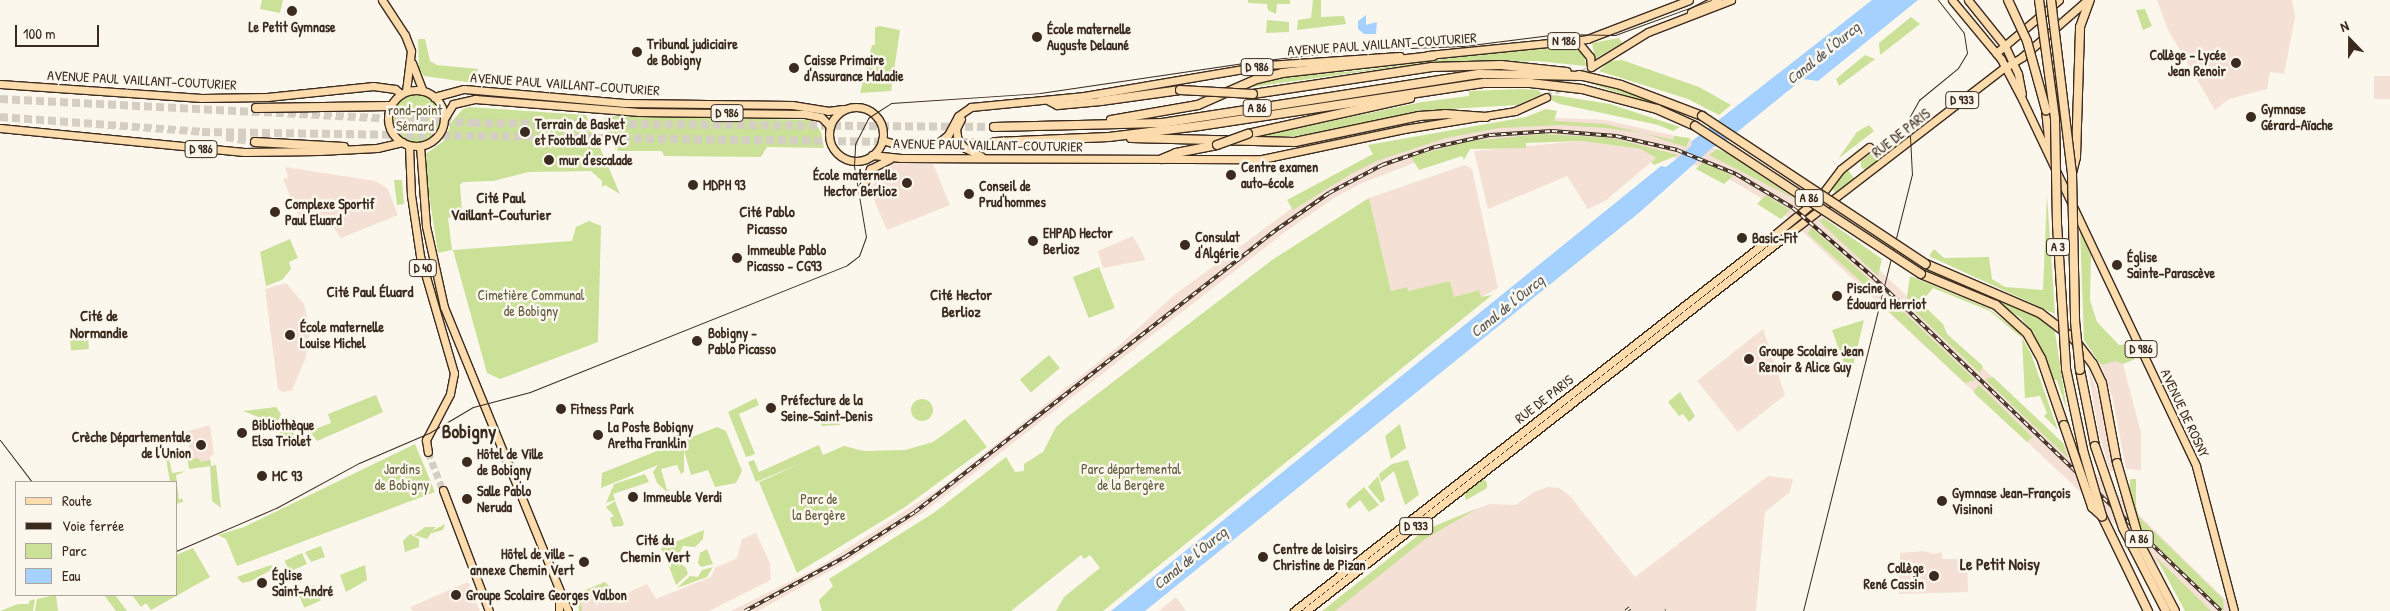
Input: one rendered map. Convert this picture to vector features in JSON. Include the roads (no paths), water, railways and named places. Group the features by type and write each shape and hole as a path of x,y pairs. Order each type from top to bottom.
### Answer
{"highway":[{"path":"1692,13 1718,0"},
{"path":"2008,0 2039,78 2049,138 2055,153"},
{"name":"A 3","path":"2039,0 2055,119 2066,370 2083,450 2102,516 2148,611"},
{"name":"A 3","path":"2051,0 2072,173 2075,321 2087,413 2099,460 2120,520 2166,611"},
{"path":"2072,173 2076,157 2080,27 2089,0"},
{"path":"1084,125 1198,105 1257,79 1282,73 1433,56"},
{"path":"1101,101 1180,90 1253,94 1385,73 1462,66 1529,66 1583,76"},
{"name":"A 86","path":"994,127 1162,123 1480,74 1583,76 1648,94 1702,116 1820,190 1926,264 2040,313 2074,339 2093,364 2102,383 2117,463 2142,546 2175,611"},
{"name":"A 86","path":"995,142 1109,137 1199,126 1447,88 1530,82 1582,89 1657,109 1694,126 1921,274 1996,305 2027,332 2041,358 2092,507 2102,516"},
{"path":"1162,159 1176,153 1218,146 1248,134 1352,113 1447,88"},
{"path":"256,108 390,106"},
{"path":"1109,137 1288,143 1419,116 1444,114 1486,117"},
{"path":"255,142 344,147"}],"main road":[{"path":"382,0 408,41 412,61 423,91"},
{"name":"AVENUE PAUL VAILLANT-COUTURIER","path":"882,140 898,145 938,143 948,135 963,110 1049,101 1268,65 1433,56 1546,42 1577,41 1689,0"},
{"path":"1692,13 1731,0"},
{"path":"1952,0 1999,56 2013,61"},
{"name":"AVENUE DE ROSNY","path":"1968,0 2005,46 2013,61 2022,99"},
{"path":"1999,56 2005,46 2059,0"},
{"name":"D 933","path":"2004,68 2022,57 2089,0"},
{"name":"N 186","path":"1577,41 1590,56 1591,67 1648,32 1692,13"},
{"name":"AVENUE DE ROSNY","path":"1999,56 2022,99 2196,466 2234,611"},
{"path":"404,93 423,91 434,97 444,119 434,139 420,146 409,146 402,142 388,122 390,106 404,93 412,61"},
{"name":"RUE DE PARIS","path":"1306,611 2004,68"},
{"name":"AVENUE PAUL VAILLANT-COUTURIER","path":"0,84 202,98 267,97 374,86 395,89 404,93"},
{"name":"AVENUE PAUL VAILLANT-COUTURIER","path":"434,97 464,89 624,104 810,106 825,110 843,110 858,106 873,113 881,124 882,140 872,155"},
{"name":"AVENUE PAUL VAILLANT-COUTURIER","path":"444,119 453,104 474,99 620,111 809,114 821,117 830,126 830,141 839,155 857,161 872,155 901,158 985,157 1238,161 1282,157 1404,129 1515,111 1546,97"},
{"path":"1049,101 1057,105 1101,101"},
{"path":"985,157 962,147 956,129 965,114 988,110 995,106"},
{"path":"830,126 843,110"},
{"name":"D 986","path":"0,128 244,152 319,151 344,147 377,148 402,142"},
{"name":"D 40","path":"409,146 411,195 420,256 454,373 451,391 426,440 428,452"},
{"name":"D 40","path":"420,146 426,226 436,278 480,395 568,611"},
{"name":"RUE DE PARIS","path":"1294,611 1808,207 1841,169 1869,147"},
{"path":"862,189 866,176 873,166 901,158"},
{"path":"443,490 489,611"},
{"path":"558,611 559,588"}],"water":[{"name":"Canal de l'Ourcq","path":"1872,0 1918,0 1818,81 1803,79 1721,145 1713,147 1640,212 1145,611 1111,611 1661,166 1666,167 1680,156 1691,146 1692,141"},
{"path":"1366,15 1366,25 1377,22 1376,34 1364,34 1358,29 1358,21"}],"tunnel":[{"path":"1546,97 1591,67"},
{"path":"0,99 473,123 994,127"},
{"path":"0,117 202,132 890,142"},
{"path":"226,137 255,142"},
{"path":"936,142 995,142"},
{"path":"428,452 443,490"}],"tram line":[{"path":"178,550 276,508 359,463 429,433 473,407 530,392 847,265 859,256 866,237 854,166 855,144 868,118 891,103 1040,93 1249,62 1355,50 1463,46 1558,34 1615,35 1711,0"},
{"path":"1803,611 1912,175 1909,118 1919,100 1958,68 1967,53 1964,33 1938,0"},
{"path":"0,440 31,481"}],"railway":[{"path":"745,611 845,557 915,512 1279,228 1329,193 1382,165 1435,147 1490,135 1552,131 1616,136 1677,150 1736,174 1793,208 1873,277 2221,611"},
{"path":"1626,611 1630,608"}],"place":[{"name":"Le Petit Gymnase","path":"292,11"},
{"name":"École maternelle Auguste Delauné","path":"1037,37"},
{"name":"Tribunal judiciaire de Bobigny","path":"637,52"},
{"name":"Collège - Lycée Jean Renoir","path":"2236,63"},
{"name":"Caisse Primaire d'Assurance Maladie","path":"794,68"},
{"name":"Gymnase Gérard-Aïache","path":"2251,117"},
{"name":"Terrain de Basket et Football de PVC","path":"525,132"},
{"name":"mur d'escalade","path":"549,160"},
{"name":"Centre examen auto-école","path":"1231,175"},
{"name":"École maternelle Hector Berlioz","path":"907,183"},
{"name":"MDPH 93","path":"693,185"},
{"name":"Conseil de Prud'hommes","path":"969,194"},
{"name":"Complexe Sportif Paul Eluard","path":"275,212"},
{"name":"Basic-Fit","path":"1742,238"},
{"name":"EHPAD Hector Berlioz","path":"1033,241"},
{"name":"Consulat d'Algérie","path":"1185,245"},
{"name":"Immeuble Pablo Picasso - CG93","path":"737,258"},
{"name":"Église Sainte-Parascève","path":"2117,265"},
{"name":"Piscine Édouard Herriot","path":"1837,296"},
{"name":"École maternelle Louise Michel","path":"290,335"},
{"name":"Bobigny - Pablo Picasso","path":"697,341"},
{"name":"Groupe Scolaire Jean Renoir & Alice Guy","path":"1749,359"},
{"name":"Préfecture de la Seine-Saint-Denis","path":"771,408"},
{"name":"Fitness Park","path":"561,409"},
{"name":"Bibliothèque Elsa Triolet","path":"242,433"},
{"name":"La Poste Bobigny Aretha Franklin","path":"598,435"},
{"name":"Crèche Départementale de l'Union","path":"201,445"},
{"name":"Hôtel de Ville de Bobigny","path":"467,462"},
{"name":"MC 93","path":"262,476"},
{"name":"Immeuble Verdi","path":"633,497"},
{"name":"Salle Pablo Neruda","path":"467,499"},
{"name":"Gymnase Jean-François Visinoni","path":"1942,501"},
{"name":"Centre de loisirs Christine de Pizan","path":"1263,557"},
{"name":"Hôtel de ville - annexe Chemin Vert","path":"584,562"},
{"name":"Collège René Cassin","path":"1934,576"},
{"name":"Église Saint-André","path":"262,583"},
{"name":"Groupe Scolaire Georges Valbon","path":"456,595"}],"district":[{"name":"Cité Paul Vaillant-Couturier","path":"501,206"},
{"name":"Cité Pablo Picasso","path":"767,220"},
{"name":"Cité Paul Éluard","path":"370,292"},
{"name":"Cité Hector Berlioz","path":"961,302"},
{"name":"Cité de Normandie","path":"99,324"},
{"name":"Bobigny","path":"469,432"},
{"name":"Cité du Chemin Vert","path":"655,548"},
{"name":"Le Petit Noisy","path":"2000,564"}],"park label":[{"name":"rond-point Sémard","path":"415,118"},
{"name":"Cimetière Communal de Bobigny","path":"531,304"},
{"name":"Jardins de Bobigny","path":"402,478"},
{"name":"Parc départemental de la Bergère","path":"1131,478"},
{"name":"Parc de la Bergère","path":"819,508"}]}
